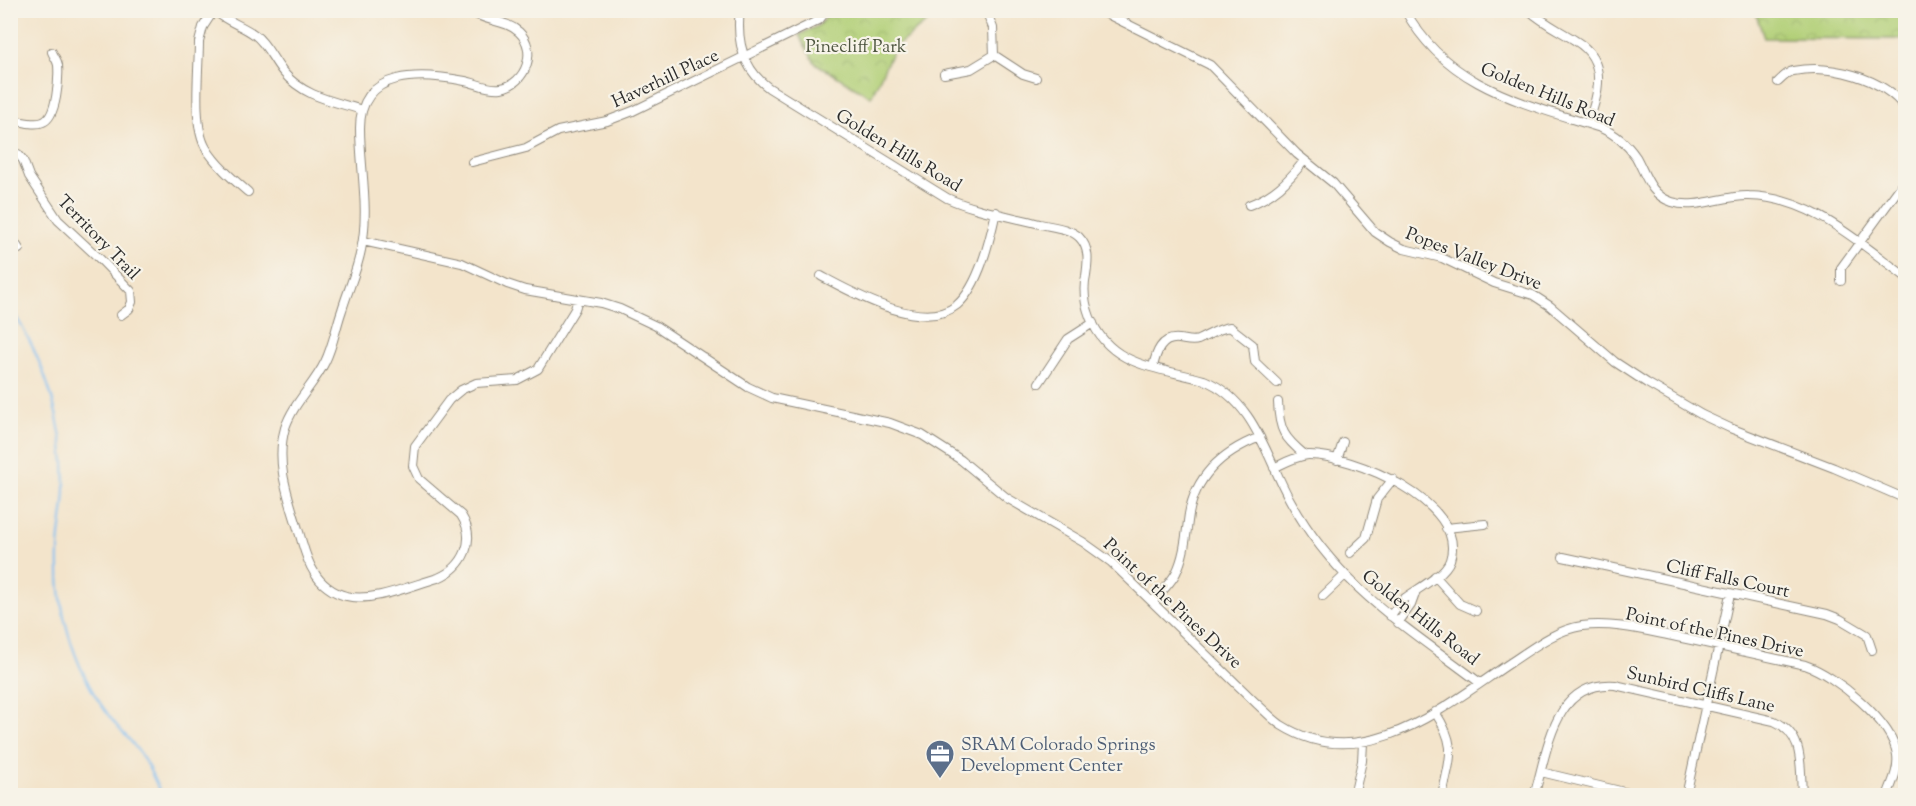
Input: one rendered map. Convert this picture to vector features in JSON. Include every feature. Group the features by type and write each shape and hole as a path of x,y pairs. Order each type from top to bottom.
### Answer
{"street":[{"path":"248,192 210,154 200,134 199,42 203,27 214,10 230,22 255,35 265,44 288,77 306,91 322,99 362,110"},
{"path":"469,10 484,19 512,27 524,38 528,60 526,68 516,81 501,88 493,88 453,79 414,76 396,78 386,81 374,90 362,110 360,126 365,216 363,241 327,360 291,413 282,440 281,462 284,482 307,557 318,579 345,596 363,597 387,593 438,578 458,564 468,544 469,536 465,522 419,479 413,466 416,446 449,400 461,390 476,383 517,380 538,369 575,309 578,299"},
{"name":"Golden Hills Road","path":"740,10 738,39 744,58 759,81 947,198 965,205 1070,232 1081,239 1088,257 1085,291 1093,322 1104,340 1115,352 1130,360 1204,380 1220,388 1239,404 1260,436 1274,468 1308,531 1344,576 1390,616 1480,683"},
{"name":"Haverhill Place","path":"472,162 526,148 558,131 607,121 627,114 819,20 827,10"},
{"path":"986,10 993,28 994,55"},
{"name":"Popes Valley Drive","path":"1099,10 1210,65 1304,161 1333,183 1375,232 1390,242 1404,249 1453,263 1494,283 1533,295 1550,306 1616,362 1702,415 1905,499"},
{"name":"Golden Hills Road","path":"1405,10 1419,33 1431,46 1450,65 1468,78 1503,96 1608,131 1621,140 1636,159 1650,186 1659,195 1672,202 1694,205 1739,196 1775,198 1810,210 1905,278"},
{"path":"1529,10 1552,29 1576,41 1593,59 1599,83 1597,99 1588,124"},
{"path":"10,119 39,123 45,122 52,113 58,63 52,52"},
{"path":"944,74 971,69 994,55"},
{"path":"994,55 1023,74 1036,78"},
{"path":"1778,82 1791,71 1840,71 1885,88 1900,101 1905,109"},
{"name":"Territory Trail","path":"10,152 18,154 23,160 40,194 58,220 131,291 132,302 129,309 121,315"},
{"path":"1249,205 1281,188 1304,161"},
{"path":"1841,281 1841,268 1905,179"},
{"path":"821,276 852,294 876,303 926,315 939,314 958,304 967,292 984,254 996,212"},
{"path":"10,236 19,249"},
{"name":"Point of the Pines Drive","path":"363,241 462,263 525,290 610,306 647,320 748,387 772,398 890,423 922,435 961,460 1007,498 1092,547 1153,601 1257,704 1280,724 1297,733 1317,740 1336,743 1363,743 1392,735 1435,712 1540,642 1562,632 1583,626 1629,628 1805,665 1825,673 1878,719 1901,755 1887,795"},
{"path":"1039,384 1068,339 1093,322"},
{"path":"1153,367 1157,350 1168,340 1196,341 1222,328 1230,327 1253,345 1255,362 1277,382"},
{"path":"1278,402 1281,430 1290,443 1305,455 1365,467 1393,479 1421,499 1446,528 1450,539 1451,557 1448,564 1415,594 1404,599 1390,616"},
{"path":"1153,601 1170,583 1180,565 1192,500 1207,471 1232,449 1260,436"},
{"path":"1337,460 1343,442"},
{"path":"1274,468 1305,455"},
{"path":"1350,553 1366,538 1375,504 1393,479"},
{"path":"1446,528 1485,524"},
{"name":"Cliff Falls Court","path":"1563,557 1840,619 1867,635 1872,650"},
{"path":"1323,596 1344,576"},
{"path":"1435,576 1460,604 1476,611"},
{"path":"1398,622 1411,605 1415,594"},
{"path":"1686,795 1730,594"},
{"name":"Sunbird Cliffs Lane","path":"1534,795 1555,724 1562,710 1568,701 1589,687 1603,684 1774,721 1791,732 1796,740 1802,795"},
{"path":"1435,712 1448,734 1451,747 1442,795"},
{"path":"1354,795 1362,761 1363,743"},
{"path":"1541,772 1641,795"}],"green space":[{"name":"Pinecliff Park","path":"832,11 941,11 894,48 871,97 815,63 799,35 818,26"},
{"path":"1755,11 1905,11 1905,39 1764,38"}],"waterway":[{"path":"10,307 43,371 57,416 65,487 59,543 59,582 61,602 71,643 94,694 142,756 162,796"}],"place":[{"name":"SRAM Colorado Springs Development Center","path":"940,780"}]}
